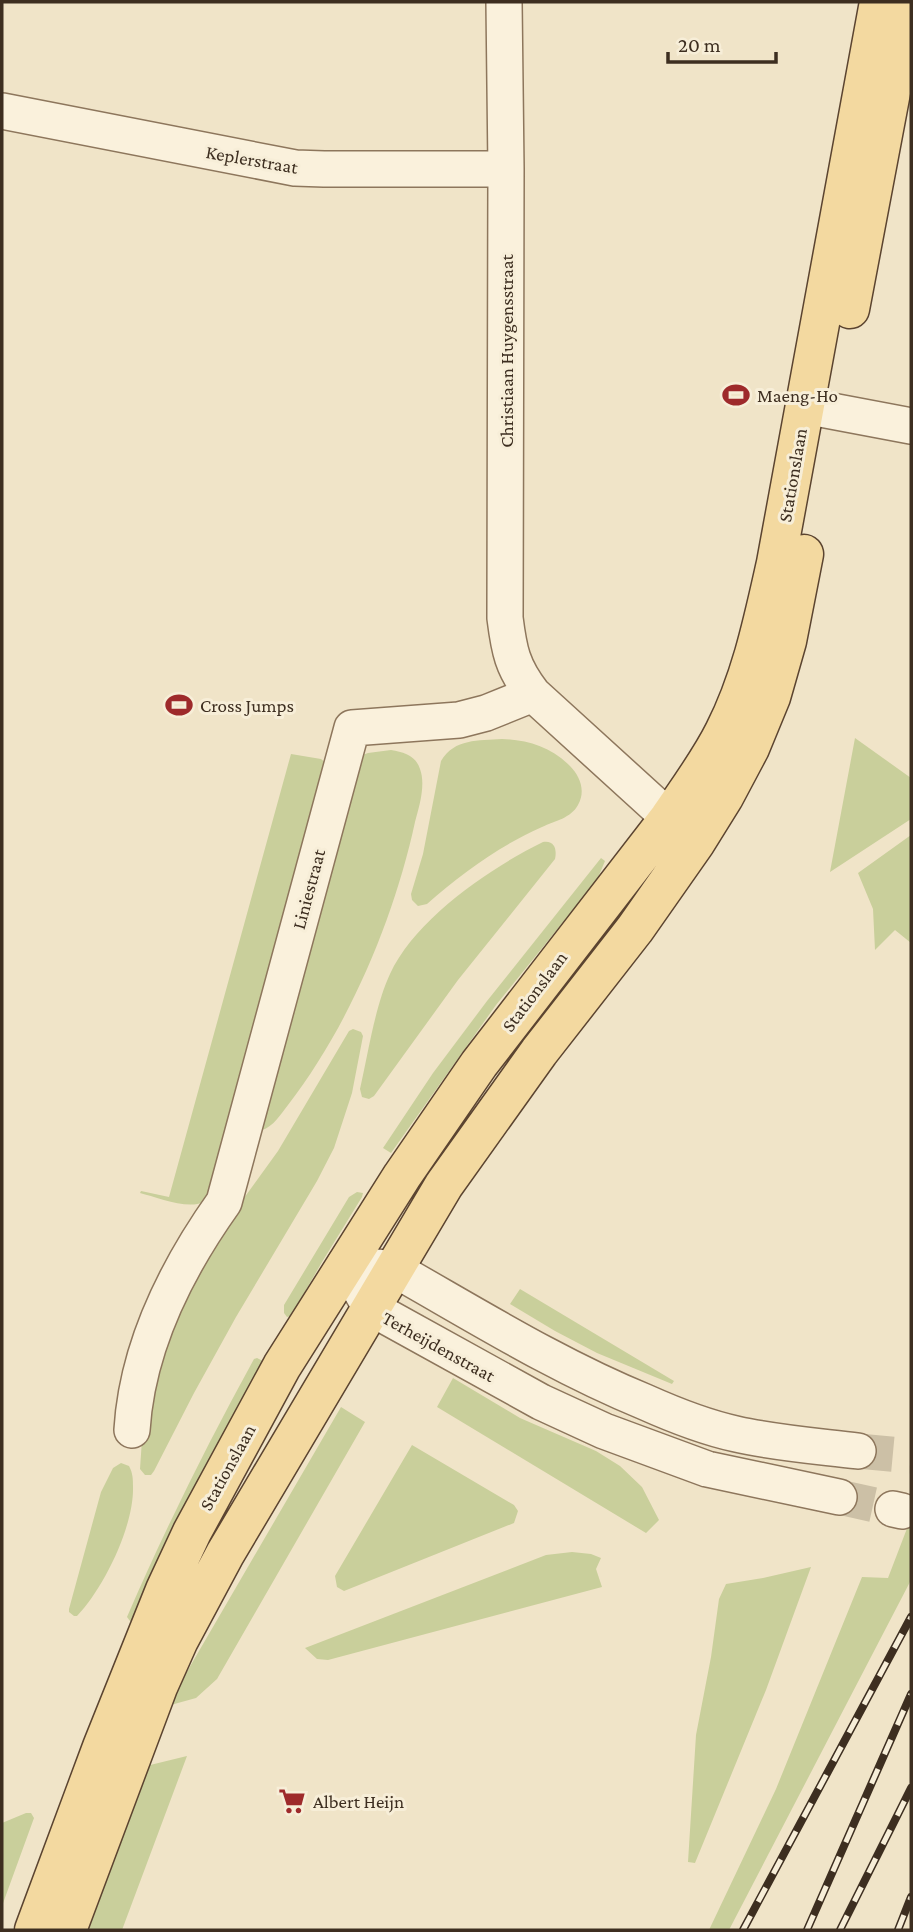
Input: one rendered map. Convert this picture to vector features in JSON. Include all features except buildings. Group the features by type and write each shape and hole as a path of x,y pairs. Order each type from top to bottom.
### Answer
{"main road":[{"name":"Stationslaan","path":"818,409 879,2"},
{"name":"Stationslaan","path":"68,1930 158,1687 179,1640 232,1543 444,1185 539,1052 635,929 683,830 698,776 724,733 743,690 760,635 776,563 818,409 908,2"},
{"name":"Stationslaan","path":"34,1930 102,1747 165,1590 192,1532 282,1366 402,1175 478,1064 683,830"}],"street":[{"name":"Christiaan Huygensstraat","path":"504,2 505,618 509,649 520,677 533,694"},
{"name":"Keplerstraat","path":"2,111 295,168 506,169"},
{"path":"818,409 911,426"},
{"path":"533,694 683,830"},
{"name":"Liniestraat","path":"132,1430 138,1385 164,1307 177,1277 225,1202 352,727 459,720 486,713 533,694"},
{"path":"345,1264 394,1269 561,1365 687,1420 736,1434 858,1451"},
{"name":"Terheijdenstraat","path":"345,1264 371,1308 541,1402 604,1431 707,1469 839,1497"}],"green space":[{"path":"855,738 911,778 911,819 830,872"},
{"path":"502,739 539,746 563,759 574,770 581,784 582,794 578,805 567,816 526,834 496,852 467,871 427,904 418,906 412,900 411,894 423,854 441,761 460,744"},
{"path":"391,750 405,753 416,761 422,775 418,810 395,896 366,970 331,1041 283,1112 262,1130 360,756"},
{"path":"291,754 321,759 327,764 218,1185 203,1202 189,1205 140,1193 141,1191 169,1197"},
{"path":"911,835 911,943 895,930 875,950 873,909 858,873"},
{"path":"543,842 554,846 555,859 458,980 374,1096 369,1099 362,1097 360,1089 376,1015 390,974 402,954 435,915 456,897 500,866"},
{"path":"601,858 605,861 597,880 496,1005 391,1153 383,1148 433,1073 487,1001"},
{"path":"353,1029 361,1032 363,1036 352,1093 334,1148 236,1317 154,1471 151,1475 145,1475 140,1469 144,1410 181,1303 236,1209 278,1151 349,1031"},
{"path":"357,1192 363,1193 362,1197 291,1316 287,1317 284,1305 349,1197"},
{"path":"520,1289 674,1381 672,1384 597,1353 555,1331 510,1304"},
{"path":"257,1358 263,1361 263,1364 143,1605 130,1621 127,1617 172,1519 237,1391"},
{"path":"453,1378 520,1418 596,1451 620,1466 642,1487 659,1520 646,1533 437,1407"},
{"path":"341,1407 365,1422 217,1679 196,1698 167,1706"},
{"path":"412,1445 514,1505 518,1511 514,1523 344,1591 337,1587 335,1576"},
{"path":"121,1463 129,1466 133,1487 123,1538 97,1590 77,1616 74,1616 69,1609 101,1492 113,1468"},
{"path":"911,1518 911,1580 729,1930 709,1930 776,1789 862,1577 888,1578"},
{"path":"572,1552 601,1558 596,1569 602,1587 328,1660 317,1659 305,1648 546,1555"},
{"path":"811,1567 766,1690 695,1863 688,1862 696,1735 719,1599 726,1584"},
{"path":"187,1756 122,1930 83,1930 142,1767"},
{"path":"31,1813 34,1818 2,1906 2,1823"}],"tunnel":[{"path":"858,1451 911,1456"},
{"path":"839,1497 893,1509"}],"railway":[{"path":"743,1930 911,1617"},
{"path":"807,1930 911,1694"},
{"path":"840,1930 911,1788"},
{"path":"898,1930 911,1897"}],"place":[{"name":"Maeng-Ho","path":"736,395"},
{"name":"Cross Jumps","path":"179,705"},
{"name":"Albert Heijn","path":"292,1801"}]}
